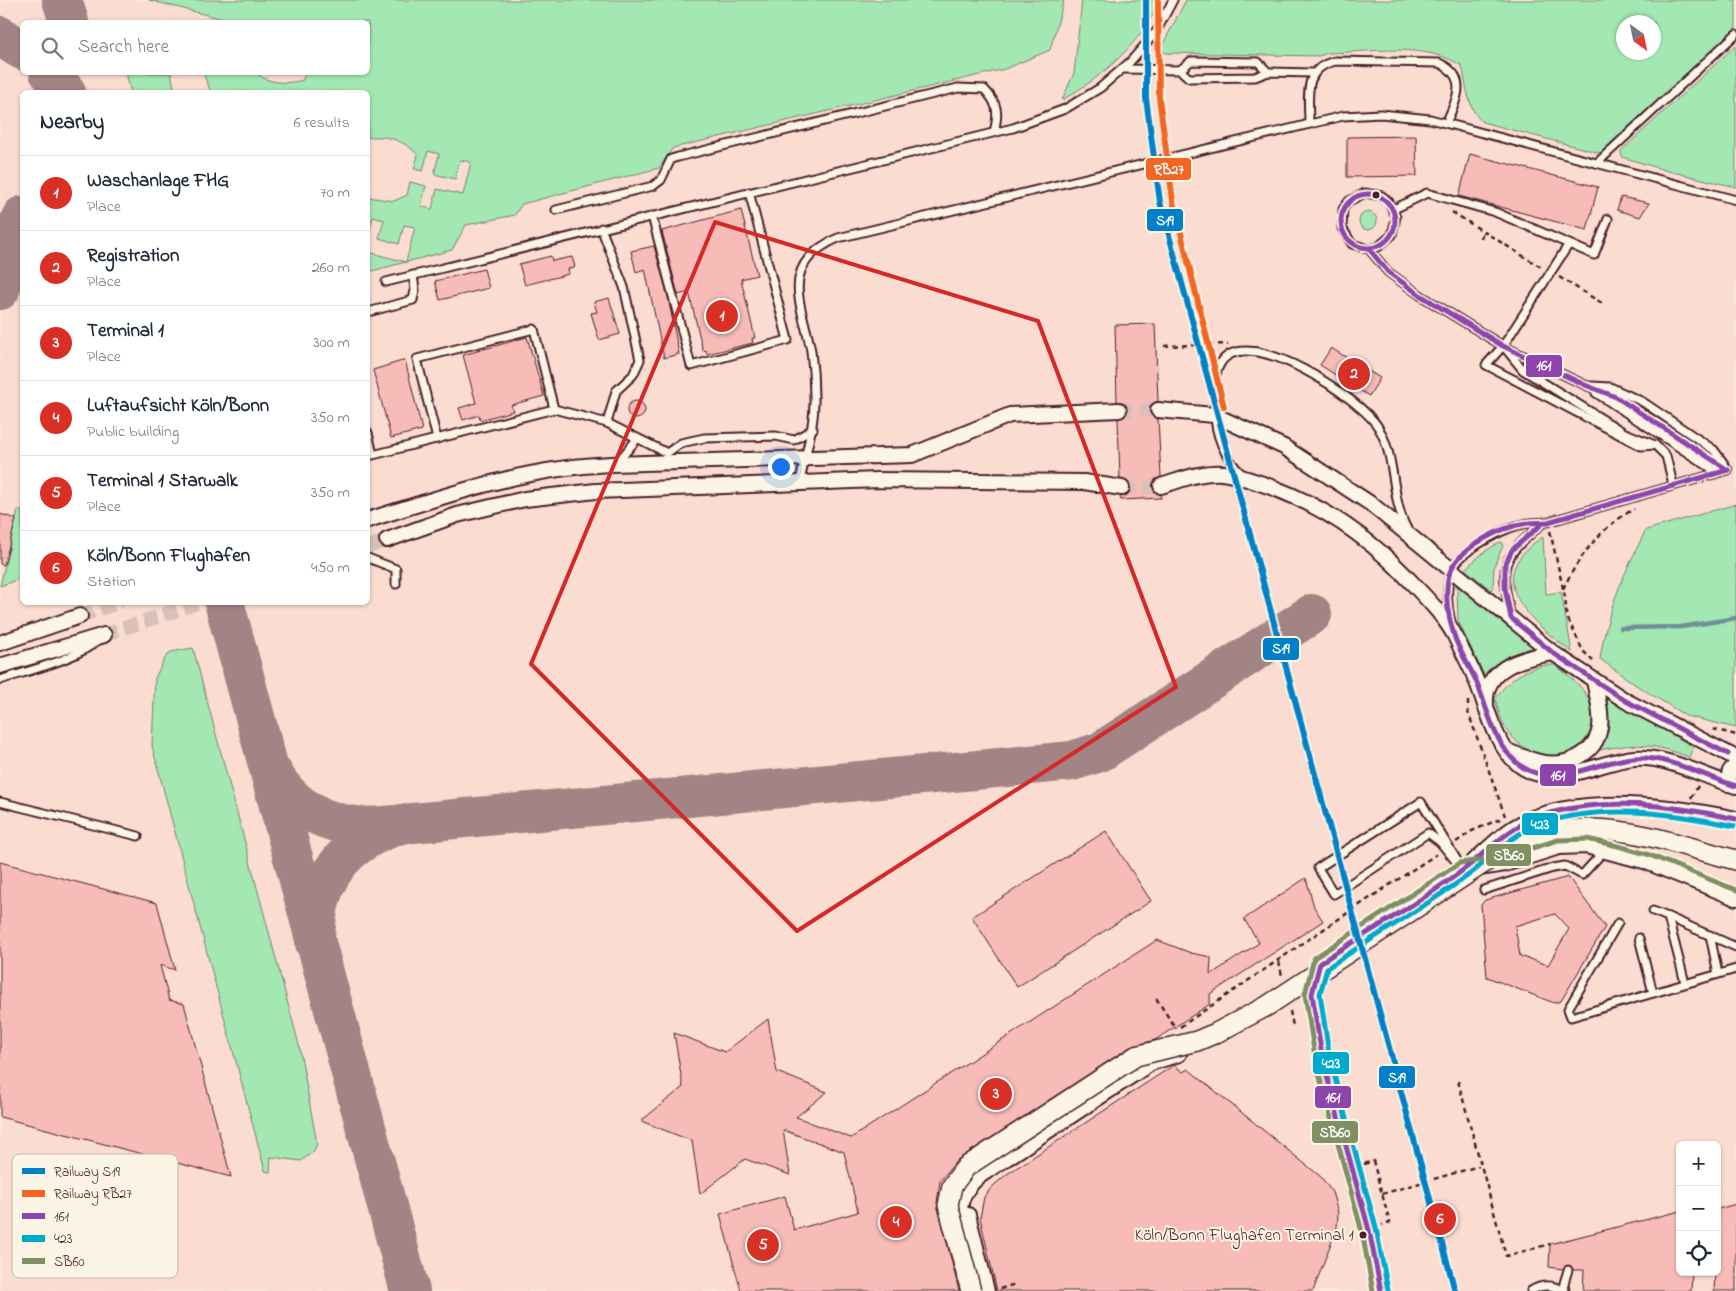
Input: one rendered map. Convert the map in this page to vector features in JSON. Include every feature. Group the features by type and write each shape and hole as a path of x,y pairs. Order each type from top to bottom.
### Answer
{"street":[{"path":"370,519 449,494 518,476 591,465 912,455 1010,415 1119,410"},
{"path":"1158,410 1214,415 1284,447 1371,504 1554,653 1594,681 1626,702 1736,758"},
{"path":"1161,486 1204,473 1222,473 1245,477 1297,497 1338,519 1371,543 1423,594 1454,635 1507,751 1523,768 1545,775 1583,772 1633,758 1669,763 1732,785 1730,771 1736,765"},
{"path":"387,540 457,516 525,499 596,491 800,482 1010,480 1084,482 1122,488"},
{"path":"0,643 80,616"},
{"path":"0,666 104,635"},
{"path":"1486,706 1488,687 1504,669 1525,658 1554,653"},
{"path":"1507,751 1541,762 1552,763 1569,760 1589,750 1596,741 1600,728 1600,712 1594,681"},
{"path":"978,1291 960,1217 960,1202 978,1176 1151,1063 1213,1043 1260,1010 1320,963 1463,870 1515,827 1538,817 1586,806 1634,805 1684,808 1736,819"},
{"path":"971,1291 948,1205 952,1186 960,1173 973,1162 1124,1062 1146,1052 1197,1041 1258,1010 1493,856 1528,839 1570,829 1607,828 1630,832 1736,860"},
{"path":"1463,870 1505,864 1558,847 1586,846 1644,861 1736,898"},
{"path":"1320,963 1312,994 1323,1062 1369,1230 1381,1291"},
{"path":"978,1176 967,1206 969,1226 987,1291"}],"lane":[{"path":"386,282 994,132 1065,109 1100,88 1123,69 1156,32 1173,0"},
{"path":"1597,163 1736,34"},
{"path":"1309,124 1310,82 1313,73 1322,64 1335,60 1439,64 1452,72 1458,87 1458,96 1446,123"},
{"path":"1180,70 1191,61 1258,62 1268,72"},
{"path":"1123,69 1180,70 1190,78 1255,77 1268,72 1313,73"},
{"path":"556,210 653,186 661,180 671,159 678,156 958,88 984,89 994,100 998,114 994,132"},
{"path":"800,482 804,458 813,429 814,398 811,352 797,297 798,282 802,269 811,255 824,245 838,238 1344,116 1381,114 1417,116 1446,123 1736,200"},
{"path":"652,216 691,366 788,340 749,192"},
{"path":"1365,193 1382,196 1394,209 1396,227 1392,235 1378,247 1369,248 1352,244 1342,228 1343,209 1348,201 1365,193"},
{"path":"1394,209 1427,193 1495,212 1594,255 1608,219"},
{"path":"601,228 624,287 640,360 633,375 616,391 607,423"},
{"path":"1569,244 1503,346 1486,365 1641,446 1655,445"},
{"path":"1369,248 1388,272 1420,295 1503,346 1585,385 1616,397 1728,470 1545,522 1526,523 1510,527 1469,550 1451,570 1447,600 1454,635"},
{"path":"370,311 413,300 415,290 413,276"},
{"path":"437,439 417,359 534,329 554,409"},
{"path":"1503,346 1524,370 1623,432 1655,445 1666,456 1674,484"},
{"path":"1245,477 1233,466 1221,444 1214,415 1215,373 1222,360 1231,355 1244,351 1261,352 1294,364 1317,378 1363,409 1378,426 1390,460 1403,522 1412,538"},
{"path":"1585,385 1717,472"},
{"path":"370,442 373,455 554,409 607,423 667,453 681,443 704,438 776,436 794,440 813,429"},
{"path":"612,464 622,458 637,439"},
{"path":"1511,618 1504,588 1505,565 1512,550 1545,522"},
{"path":"370,559 396,569 396,584"},
{"path":"0,680 46,665 91,646 104,635"},
{"path":"0,802 138,836"},
{"path":"1421,802 1463,870 1440,842 1428,833 1334,894 1318,868 1421,802"},
{"path":"1484,890 1553,868 1566,866 1582,875 1604,851"},
{"path":"1654,911 1736,947"},
{"path":"1668,917 1685,983"},
{"path":"1618,923 1568,1009 1571,1017 1736,969"},
{"path":"1710,935 1718,974"},
{"path":"1640,938 1653,993"},
{"path":"1531,1291 1540,1286 1549,1285 1564,1291 1564,1276 1568,1270"}],"path":[{"path":"1427,193 1431,199 1453,213 1605,305"},
{"path":"1451,219 1453,213"},
{"path":"1481,238 1483,231"},
{"path":"1512,256 1515,251"},
{"path":"1164,346 1230,344"},
{"path":"1563,589 1576,562 1590,544 1606,528 1638,507"},
{"path":"1545,522 1563,589 1567,617 1583,651 1597,665"},
{"path":"1468,694 1468,712 1505,817"},
{"path":"1710,728 1736,736"},
{"path":"1684,808 1704,776"},
{"path":"1156,998 1176,1029 1279,961"},
{"path":"1458,1081 1506,1256 1550,1244"},
{"path":"1373,1162 1390,1223"},
{"path":"1382,1194 1480,1166"},
{"path":"991,1291 1015,1284"}],"highlighted area":[{"path":"715,222 1038,321 1176,687 797,931 531,664"}],"shaded area":[{"path":"0,0 1736,0 1736,1291 0,1291"}],"green space":[{"path":"149,0 1064,0 1050,50 1005,69 673,148 659,168 522,204 515,215 466,225 452,250 370,271 370,253 406,262 415,227 404,225 399,244 379,238 384,220 373,217 370,228 370,197 394,201 407,195 410,182 426,186 421,206 432,209 437,189 463,195 471,162 460,160 455,179 434,174 439,154 428,151 423,171 414,169 418,155 413,150 401,142 389,138 370,138 370,90 210,90 204,75 258,75 273,81 291,82 303,80 304,75 370,75 370,20 226,20"},
{"path":"1082,0 1161,0 1142,31 1119,58 1092,81 1062,100 1074,73"},
{"path":"1186,0 1736,0 1736,28 1600,153 1482,122 1470,103 1462,66 1432,54 1398,50 1328,53 1319,56 1165,53 1161,48"},
{"path":"1736,45 1736,187 1668,171 1622,157 1621,151"},
{"path":"127,75 171,75 175,90 130,90"},
{"path":"1364,212 1372,212 1377,217 1375,228 1364,230 1359,225 1359,217"},
{"path":"1736,504 1736,728 1686,716 1636,685 1600,659 1607,624 1617,592 1646,530"},
{"path":"18,510 20,510 20,579 0,586"},
{"path":"1543,537 1546,594 1561,592 1572,652 1541,627 1528,613 1518,599 1513,583 1514,568 1524,552"},
{"path":"1500,542 1503,543 1503,546 1494,566 1493,588 1491,590 1465,569 1484,552"},
{"path":"1457,586 1538,650 1487,681 1458,621"},
{"path":"193,648 299,1045 317,1144 313,1152 301,1161 271,1157 270,1172 265,1171 152,746 155,678 165,658 171,652"},
{"path":"1555,665 1583,690 1589,700 1593,720 1587,737 1575,749 1558,755 1539,754 1521,745 1505,727 1495,698 1507,684 1521,674 1537,667"},
{"path":"1610,699 1694,747 1689,757 1665,749 1635,745 1600,750 1608,726 1607,701"}],"building":[{"path":"1416,136 1417,176 1347,177 1347,137"},
{"path":"1470,154 1598,187 1587,230 1459,196"},
{"path":"1621,197 1649,203 1640,217 1617,210"},
{"path":"741,210 757,275 741,279 755,338 752,338 753,343 707,354 706,350 703,351 689,292 678,295 662,231"},
{"path":"654,246 668,297 679,354 664,358 645,269 636,272 631,251"},
{"path":"551,256 552,261 572,257 575,267 568,269 569,274 525,285 519,264"},
{"path":"484,269 489,288 440,300 435,281"},
{"path":"609,298 620,334 599,340 591,313 597,312 594,302"},
{"path":"1155,324 1158,401 1151,405 1149,410 1153,417 1158,419 1161,477 1155,480 1152,485 1155,492 1161,495 1161,498 1121,500 1120,497 1128,494 1131,489 1128,482 1120,479 1118,419 1124,417 1128,410 1123,403 1117,401 1115,325"},
{"path":"527,337 544,396 511,405 513,411 480,420 479,415 463,420 459,408 476,403 463,355"},
{"path":"1331,348 1380,378 1369,396 1320,365"},
{"path":"405,360 422,430 391,438 373,370"},
{"path":"632,401 640,401 645,406 643,417 632,419 627,414 627,406"},
{"path":"0,514 16,519 4,565 0,564"},
{"path":"1106,831 1151,901 1017,987 972,917"},
{"path":"0,862 157,903 175,970 160,965 169,1000 184,1004 231,1177 178,1163 178,1154 142,1154 0,1117"},
{"path":"1568,877 1605,927 1561,1001 1554,1003 1487,977 1481,905 1485,900","holes":["1555,914 1569,929 1548,965 1520,956 1515,926"]},
{"path":"1306,878 1314,907 1323,921 1210,994 1210,1004 1155,1040 1130,1047 957,1160 940,1181 937,1203 959,1291 741,1291 720,1214 785,1196 794,1230 858,1212 844,1152 783,1130 790,1175 745,1159 700,1194 692,1141 641,1121 683,1087 674,1033 725,1052 768,1019 777,1072 827,1092 796,1117 851,1138 1157,940 1191,953 1211,957 1210,975 1259,943 1244,919"},
{"path":"1174,1065 1183,1072 1188,1069 1321,1177 1332,1192 1338,1213 1337,1227 1313,1291 997,1291 980,1218 984,1197 1007,1174"},
{"path":"1736,1204 1736,1291 1714,1291 1715,1276 1721,1276 1721,1208"},
{"path":"1676,1212 1676,1276 1692,1276 1691,1291 1583,1291 1584,1270 1573,1270 1569,1265 1563,1269 1549,1267 1550,1244"}],"waterway":[{"path":"1621,628 1681,627 1736,618"}],"taxiway":[{"path":"62,0 68,20"},
{"path":"0,36 20,49"},
{"path":"52,75 64,90"},
{"path":"0,290 15,232 20,221"},
{"path":"225,605 410,1291"},
{"path":"315,943 316,921 320,901 326,883 336,867 348,853 363,841 402,824 1072,761 1100,752 1312,614"},
{"path":"272,772 282,787 295,800 308,810 324,818 357,826 393,825"}],"tunnel":[{"path":"1119,410 1158,410"},
{"path":"1122,488 1161,486"},
{"path":"370,546 387,540"},
{"path":"80,616 112,605"},
{"path":"104,635 191,605"}],"rail line":[{"name":"S19","path":"1146,0 1146,98 1160,202 1455,1291"},
{"name":"RB27","path":"1158,0 1159,98 1173,201 1224,407"}],"transit line":[{"name":"161","path":"1363,194 1373,194 1387,202 1393,211 1395,221 1393,231 1387,240 1373,248 1363,248 1353,243 1346,236 1341,226 1341,216 1346,206 1353,199 1363,194"},
{"name":"161","path":"1369,249 1388,272 1420,295 1503,346 1585,385 1616,397 1728,470"},
{"name":"161","path":"1728,470 1548,522 1522,524 1496,533 1476,544 1459,558 1453,566 1449,575 1447,605 1454,635 1477,683 1496,733 1509,756 1530,771 1543,775 1570,774 1621,760 1647,758 1673,763 1736,786"},
{"name":"161","path":"1543,523 1512,550 1505,565 1505,588 1511,618 1553,653 1626,701 1728,754"},
{"name":"161","path":"1381,1291 1369,1230 1323,1062 1312,994 1320,963 1428,895 1463,870 1507,834 1537,817 1561,810 1586,806 1636,804 1662,806 1736,819"},
{"name":"423","path":"1388,1290 1376,1228 1330,1060 1320,994 1327,968 1466,877 1510,840 1529,828 1540,824 1588,814 1637,812 1686,817 1734,826"},
{"name":"SB60","path":"1373,1291 1362,1232 1316,1063 1305,994 1314,958 1460,863 1503,857 1558,840 1587,839 1647,854 1736,890"}],"place":[{"name":"Waschanlage FHG","path":"722,316"},
{"name":"Registration","path":"1354,374"},
{"name":"Terminal 1","path":"996,1094"},
{"name":"Köln/Bonn Flughafen","path":"1440,1219"},
{"name":"Luftaufsicht Köln/Bonn","path":"896,1222"},
{"name":"Köln/Bonn Flughafen Terminal 1","path":"1363,1235"},
{"name":"Terminal 1 Starwalk","path":"763,1245"}]}
